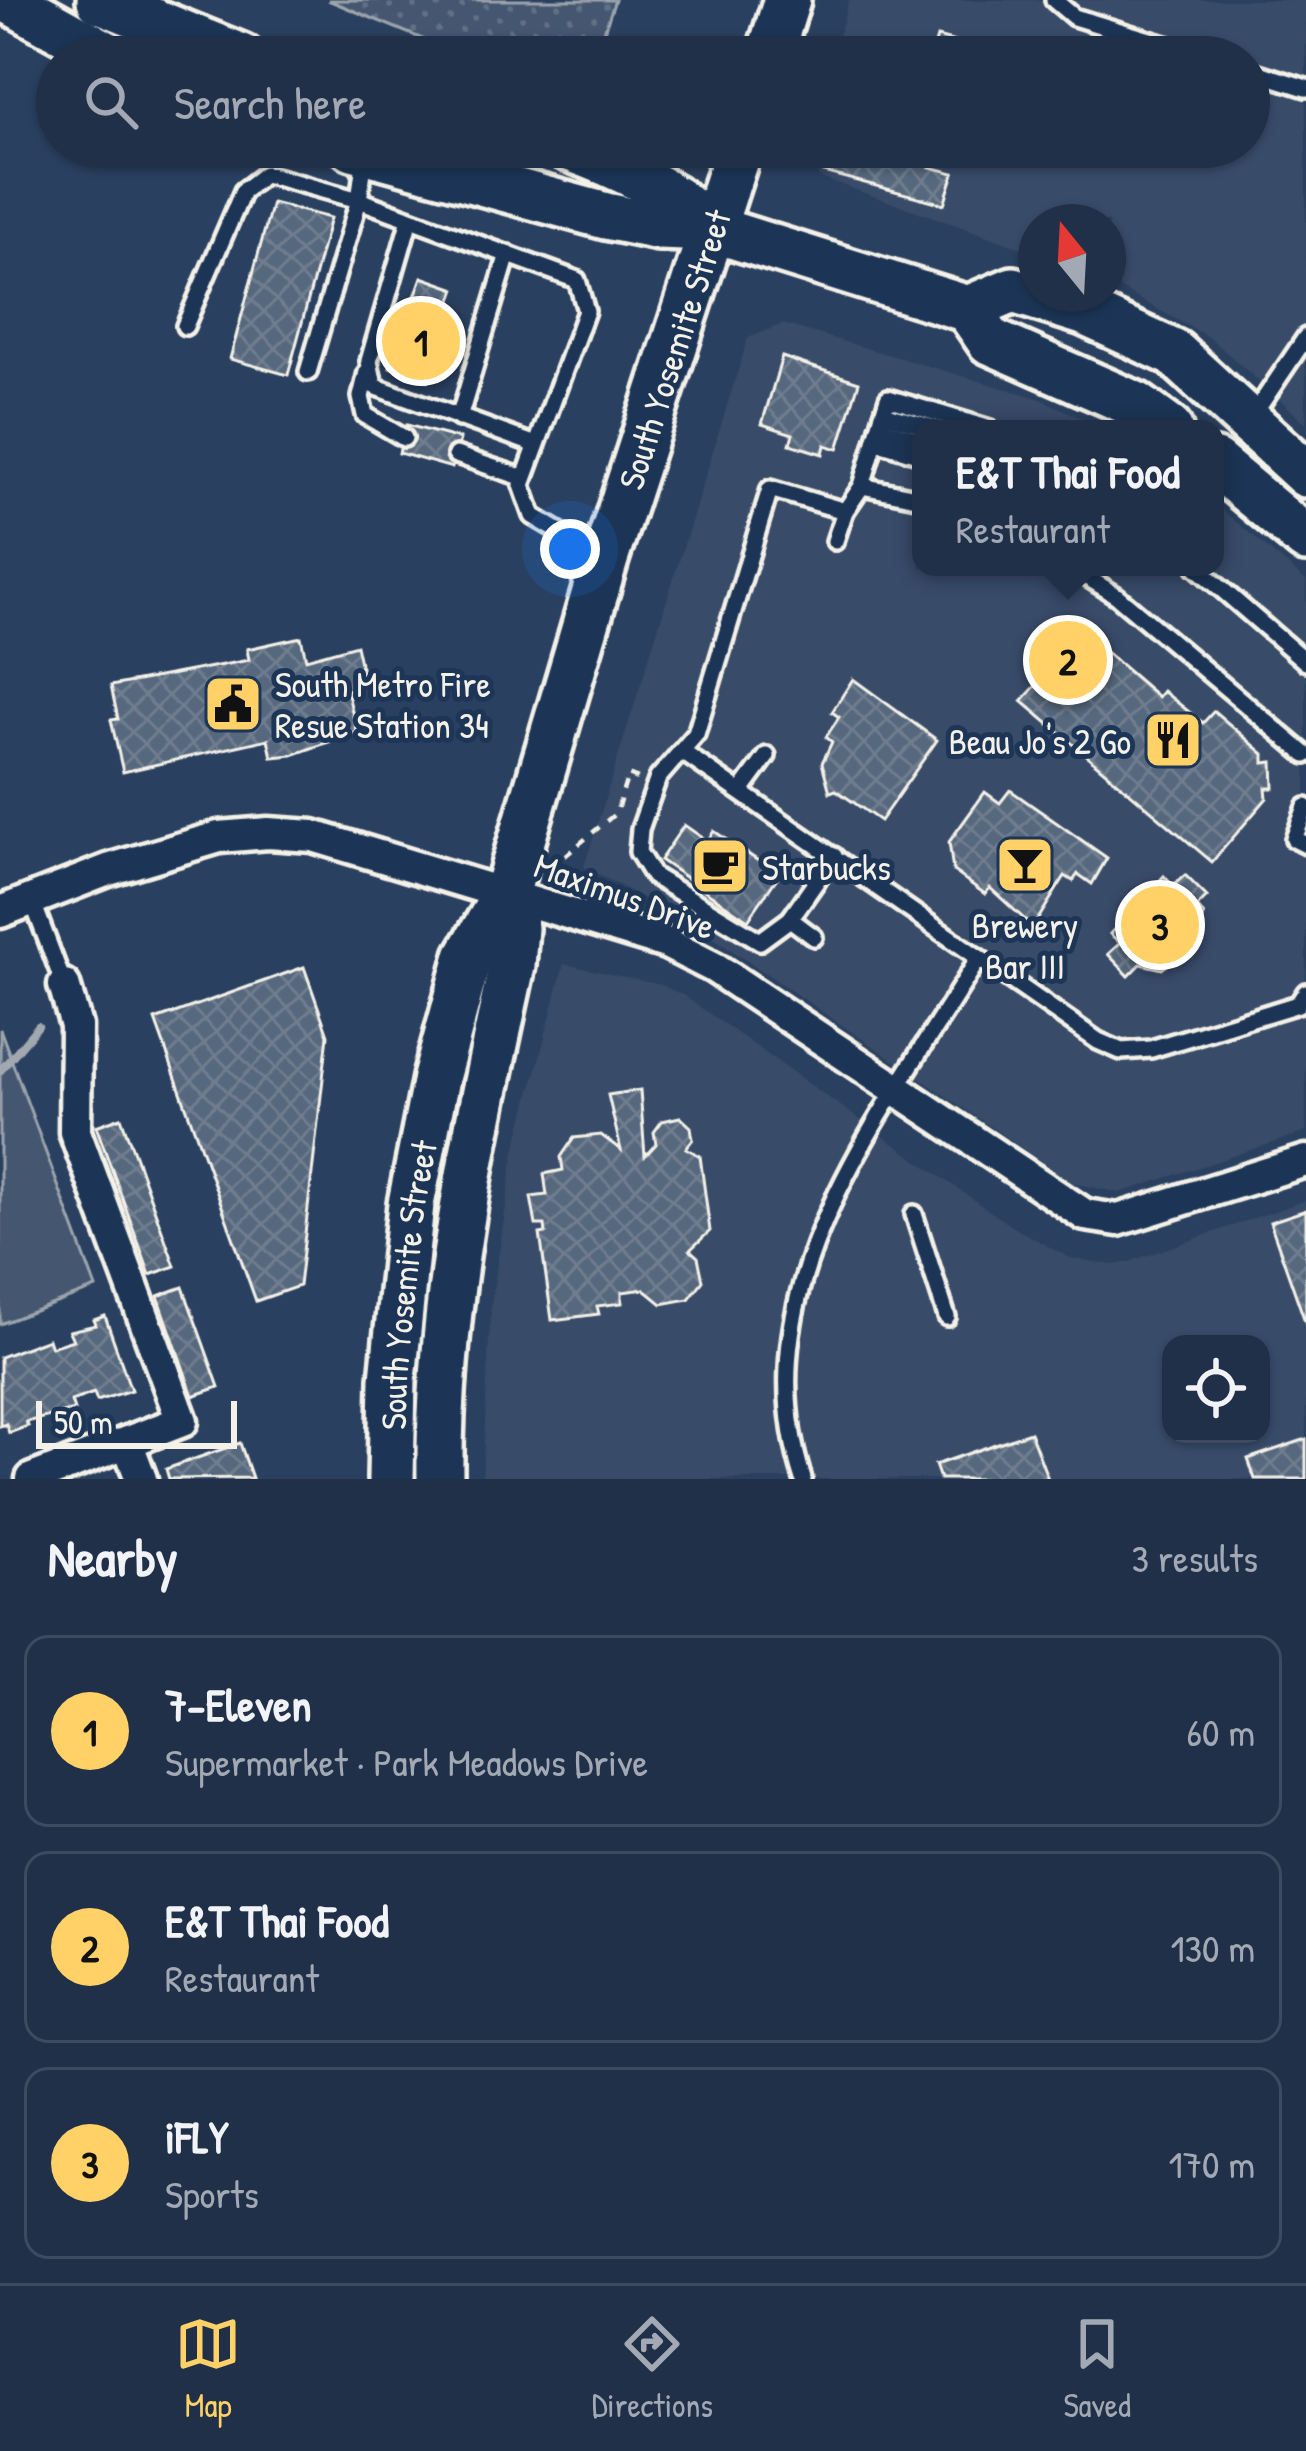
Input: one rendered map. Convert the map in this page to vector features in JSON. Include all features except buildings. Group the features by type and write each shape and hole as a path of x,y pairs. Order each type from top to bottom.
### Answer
{"main road":[{"path":"9,0 73,36"},
{"path":"100,0 189,36"},
{"path":"776,36 787,0"},
{"path":"434,168 606,216 658,227 713,229 968,309 990,341 1136,405 1157,420"},
{"path":"624,168 678,198 713,229"},
{"name":"South Yosemite Street","path":"392,1479 393,1378 411,1204 431,1100 469,956 506,894 605,559 732,168"},
{"path":"968,309 1013,290 1084,313 1174,352 1306,475"},
{"path":"1002,346 1032,338 1201,420"},
{"path":"1224,427 1248,422"},
{"path":"1224,464 1262,468 1306,504"},
{"path":"1224,471 1306,539"},
{"name":"South Yosemite Street","path":"440,1479 445,1342 459,1212 512,965 515,928 506,894"}],"street":[{"name":"Maximus Drive","path":"0,912 202,842 268,833 313,836 666,944 699,960 1085,1215 1118,1220 1306,1161"},
{"path":"32,1479 182,1421 75,1132 76,1026 64,985"},
{"path":"127,1442 141,1479"}],"lane":[{"path":"1054,0 1074,17 1136,36"},
{"path":"1270,76 1305,85"},
{"path":"308,372 359,200 361,168"},
{"path":"185,326 243,191 265,174 359,200 577,280 586,294 586,311 524,478 526,505 533,517 605,559"},
{"path":"404,438 364,415 367,372 410,219"},
{"path":"459,418 508,254"},
{"path":"1248,422 1306,337"},
{"path":"367,372 382,392 536,445"},
{"path":"835,541 845,511 862,486 888,398 960,420"},
{"path":"879,428 912,429"},
{"path":"879,428 912,437"},
{"path":"879,428 912,448"},
{"path":"456,455 524,478"},
{"path":"862,486 912,496"},
{"path":"835,856 776,935 752,941 653,876 638,852 656,785 696,734 770,488 845,511"},
{"path":"1086,576 1118,596 1306,755"},
{"path":"1206,576 1306,662"},
{"path":"684,753 1098,1041 1121,1051 1151,1049 1298,1004 1306,992"},
{"path":"742,790 767,756"},
{"path":"1306,807 1294,839 1306,845"},
{"path":"32,900 64,985"},
{"path":"790,919 814,937"},
{"path":"803,1479 789,1402 801,1291 821,1222 847,1165 979,958"},
{"path":"914,1214 947,1317"}],"path":[{"path":"565,856 616,813 628,775 656,785"}],"shaded area":[{"path":"328,0 615,0 602,36 415,36"},
{"path":"849,0 1306,0 1306,423 1210,338 1126,292 1126,204 1018,204 1018,247 819,177 815,168 1270,168 1270,36 838,36"},
{"path":"783,324 1041,399 1086,420 912,420 912,576 1224,576 1224,512 1306,581 1306,1132 1120,1193 1073,1183 701,929 584,867 748,338"},
{"path":"564,964 661,985 683,995 1011,1226 1070,1258 1113,1265 1129,1262 1306,1200 1306,1479 482,1479 491,1303 514,1155"},
{"path":"0,1029 96,1288 0,1324"}],"waterway":[{"path":"0,1071 38,1026"}],"place":[{"name":"7-Eleven","path":"421,341"},
{"name":"E&T Thai Food","path":"1068,660"},
{"name":"South Metro Fire Resue Station 34","path":"233,704"},
{"name":"Beau Jo's 2 Go","path":"1173,740"},
{"name":"Brewery Bar III","path":"1025,865"},
{"name":"Starbucks","path":"720,866"},
{"name":"iFLY","path":"1160,925"}]}
